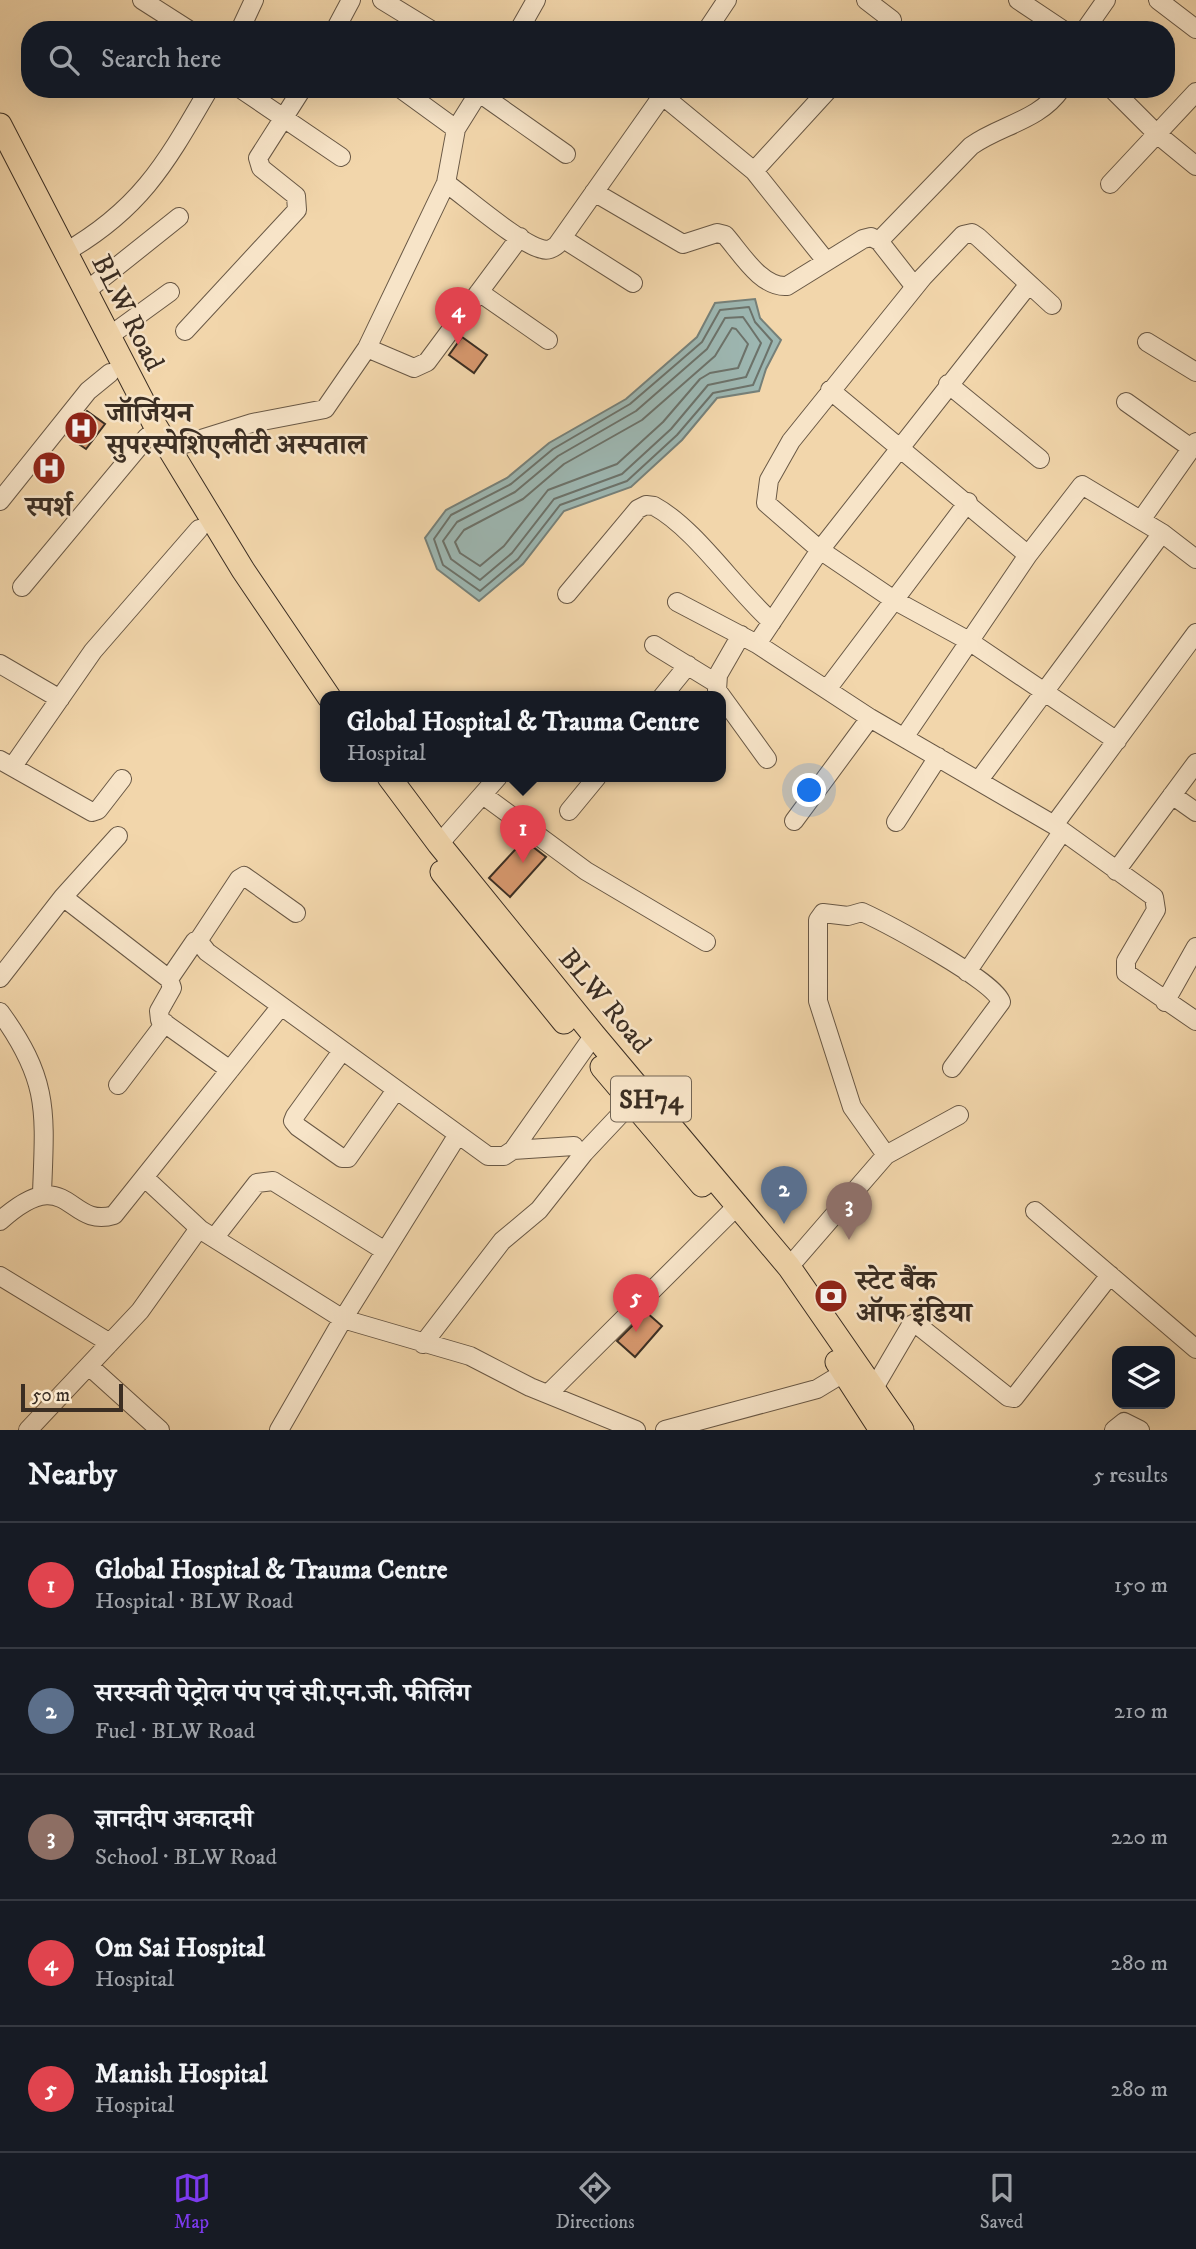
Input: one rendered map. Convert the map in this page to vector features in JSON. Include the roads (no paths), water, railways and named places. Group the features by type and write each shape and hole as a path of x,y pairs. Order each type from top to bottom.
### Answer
{"main road":[{"name":"BLW Road","path":"0,125 64,253 74,282 108,337 137,407 172,448 197,516 324,691"},
{"path":"0,158 74,282 110,373 137,407 147,437 320,705"},
{"name":"SH74","path":"376,782 500,947 590,1040 632,1102 733,1209 794,1299 851,1369 881,1430"},
{"name":"BLW Road","path":"393,782 590,1040 733,1209 789,1267 851,1369 874,1388 902,1430"}],"street":[{"path":"142,0 174,21"},
{"path":"244,21 254,0"},
{"path":"340,21 351,0"},
{"path":"382,0 416,21"},
{"path":"525,21 536,0"},
{"path":"712,21 727,0"},
{"path":"866,0 892,20"},
{"path":"1018,0 1050,21"},
{"path":"1091,21 1106,0"},
{"path":"1158,0 1196,29"},
{"path":"1110,184 1196,92"},
{"path":"64,253 112,222 142,194 176,147 204,98"},
{"path":"254,98 341,157"},
{"path":"186,331 297,210 296,195 261,168 258,158 296,98"},
{"path":"413,98 456,129"},
{"path":"172,448 253,423 325,409 367,348 446,183 456,129 476,98"},
{"path":"490,98 566,154"},
{"path":"446,183 520,237 540,249 550,250 562,238 661,98"},
{"path":"672,98 754,171 826,261"},
{"path":"754,171 821,98"},
{"path":"879,241 971,146 988,134 1033,116 1055,98"},
{"path":"1121,98 1157,135 1196,166"},
{"path":"594,192 682,244 717,233 725,235 766,281 776,287 787,286 863,239 871,237 879,241 915,287"},
{"path":"74,282 179,217"},
{"path":"1052,304 978,237 968,233 915,287 830,390 791,441 769,480 766,497 771,508 820,550 894,600 969,641 1117,741"},
{"path":"367,348 414,368 421,366 520,237"},
{"path":"562,238 633,283"},
{"path":"757,644 820,550 899,446 1029,284"},
{"path":"108,337 170,292"},
{"path":"479,292 548,340"},
{"path":"1147,342 1196,372"},
{"path":"1,498 88,391 110,373"},
{"path":"948,384 1040,459"},
{"path":"830,390 968,502 1028,555"},
{"path":"1126,402 1194,445 1141,520"},
{"path":"22,587 147,437"},
{"path":"905,736 1028,555 1082,485 1162,533 1196,559"},
{"path":"828,688 968,502"},
{"path":"567,594 638,509 646,505 654,506 692,537 747,600 772,622"},
{"path":"122,779 98,810 92,812 6,763 60,699 197,516"},
{"path":"979,780 1162,533"},
{"path":"677,602 757,644 870,718 905,736 1058,828 1156,900 1156,911 1125,967 1126,973 1196,1021"},
{"path":"967,972 1058,828 1196,633"},
{"path":"718,691 716,683 741,635"},
{"path":"654,645 716,683"},
{"path":"0,664 60,699"},
{"path":"667,691 688,666"},
{"path":"726,702 767,758"},
{"path":"794,821 870,718"},
{"path":"896,822 938,757"},
{"path":"1116,871 1196,763"},
{"path":"439,844 494,782"},
{"path":"569,811 593,782"},
{"path":"1172,795 1196,812"},
{"path":"483,796 586,871 706,942"},
{"path":"0,978 63,897 118,836"},
{"path":"296,913 244,876 239,879 200,937 200,943 281,1006 488,1156 504,1156 513,1150 590,1040"},
{"path":"63,897 169,979 173,988 158,1016 230,1070"},
{"path":"886,1155 852,1107 818,1001 820,916 826,912 848,916 862,912 967,972 998,994 1001,1002 952,1068"},
{"path":"169,979 195,942"},
{"path":"1165,1002 1196,947"},
{"path":"0,1221 29,1198 42,1194 62,1198 97,1217 114,1214 281,1006"},
{"path":"0,1013 36,1071 44,1126 42,1194"},
{"path":"118,1085 165,1023"},
{"path":"342,1051 295,1116 293,1121 298,1127 342,1158 348,1158 396,1090"},
{"path":"423,1344 502,1241 539,1210 584,1153 632,1102"},
{"path":"789,1267 886,1155 959,1115"},
{"path":"279,1430 343,1319 457,1136"},
{"path":"513,1150 574,1146"},
{"path":"145,1178 208,1234 343,1319 470,1356 548,1394 633,1430"},
{"path":"30,1429 140,1311 195,1234 208,1234 257,1183 273,1181 385,1251"},
{"path":"548,1394 733,1209"},
{"path":"1035,1211 1195,1345"},
{"path":"874,1388 911,1325 915,1323 1008,1397 1014,1398 1110,1275"},
{"path":"0,1276 110,1343"},
{"path":"89,1366 160,1430"},
{"path":"665,1430 716,1425 817,1389 851,1369"},
{"path":"1114,1430 1124,1422 1140,1430"}],"water":[{"path":"755,299 760,318 781,340 766,369 759,391 717,398 682,440 631,487 564,511 523,564 479,601 437,569 425,538 446,510 507,478 549,443 626,399 697,337 715,303"}],"place":[{"name":"Om Sai Hospital","path":"458,345"},
{"name":"जाॅर्जियन सुपरस्पेशिएलीटी अस्पताल","path":"81,428"},
{"name":"स्पर्श","path":"49,468"},
{"name":"Global Hospital & Trauma Centre","path":"523,863"},
{"name":"सरस्वती पेट्रोल पंप एवं सी.एन.जी. फीलिंग","path":"784,1224"},
{"name":"ज्ञानदीप अकादमी","path":"849,1240"},
{"name":"स्टेट बैंक ऑफ इंडिया","path":"831,1296"},
{"name":"Manish Hospital","path":"636,1332"}]}
